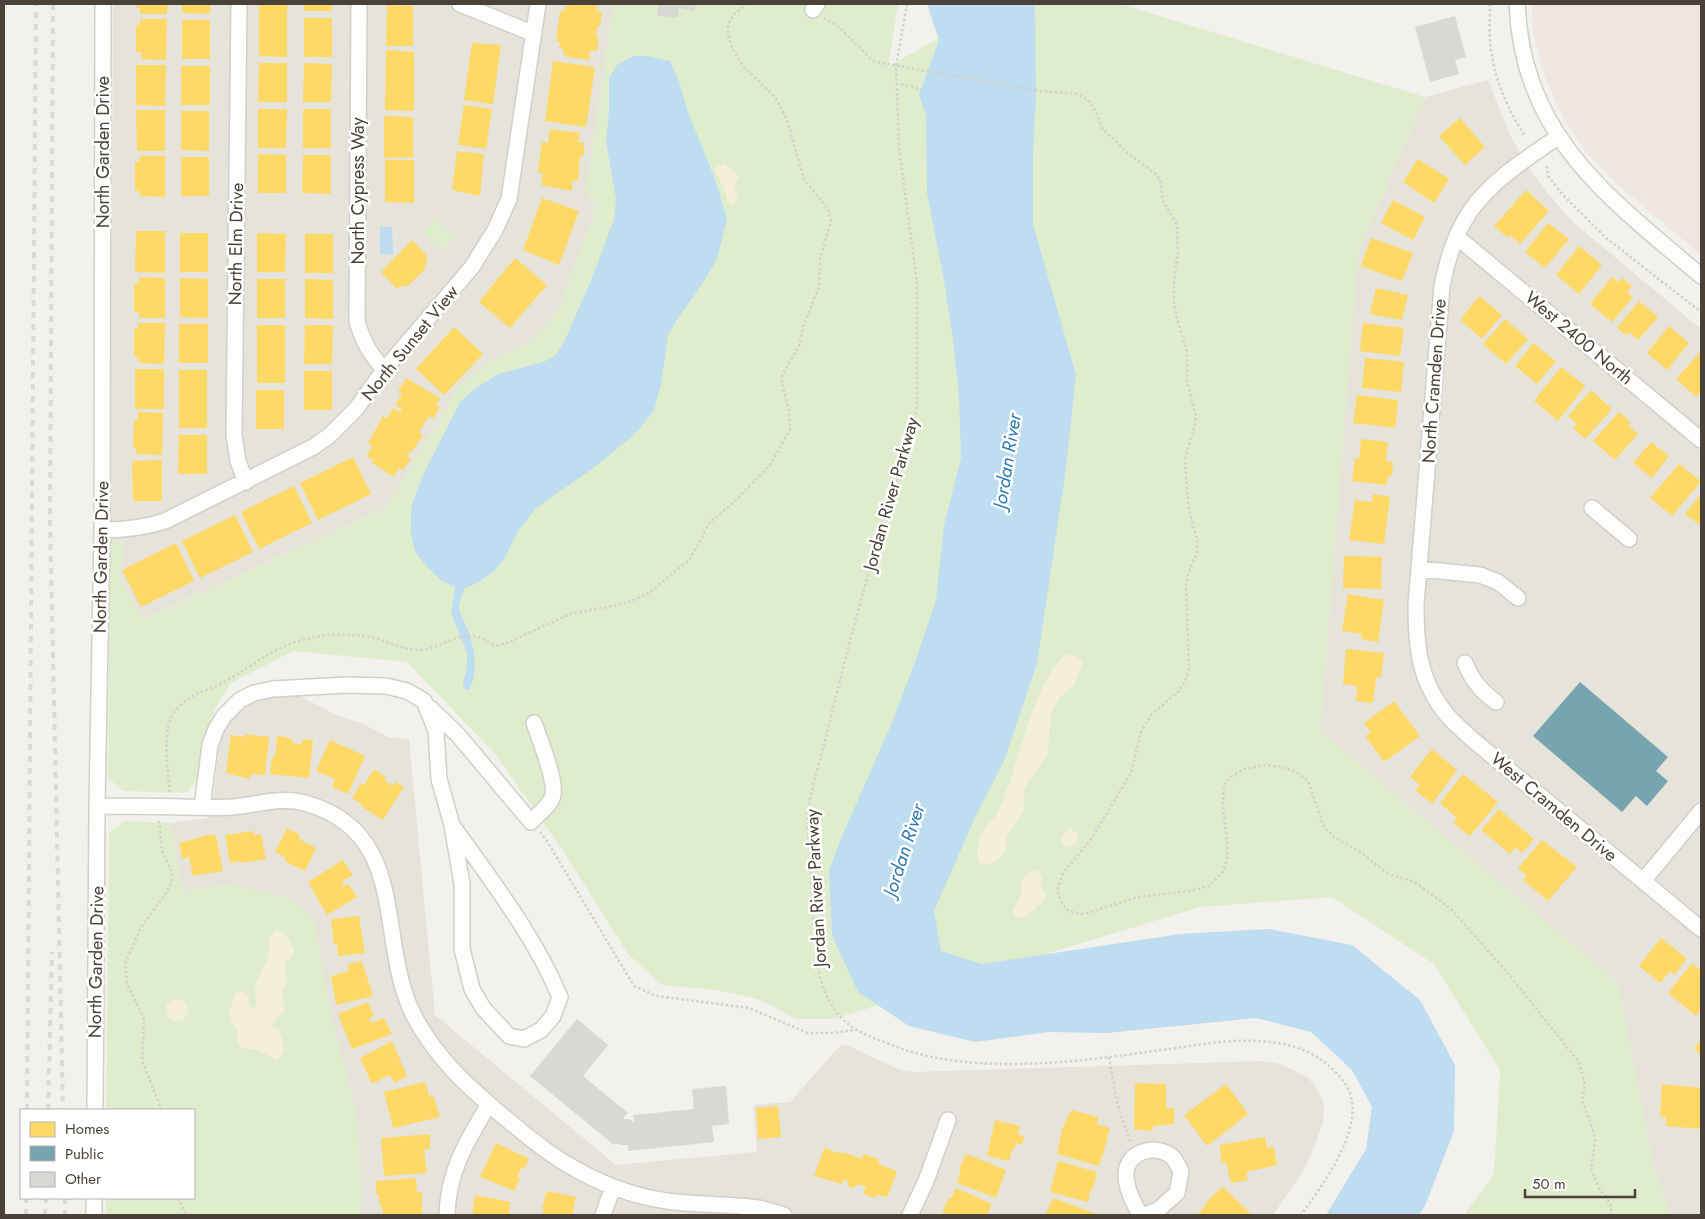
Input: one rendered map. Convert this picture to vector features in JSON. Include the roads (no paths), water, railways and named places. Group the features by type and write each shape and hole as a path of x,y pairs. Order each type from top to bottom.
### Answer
{"street":[{"name":"North Garden Drive","path":"95,1109 97,806 102,530 103,4"},
{"name":"North Elm Drive","path":"238,4 234,435 238,461 246,482"},
{"name":"North Cypress Way","path":"358,4 357,322 369,352 384,370"},
{"path":"460,4 532,33"},
{"name":"North Sunset View","path":"102,530 125,530 146,527 165,521 313,447 329,436 356,409 384,370 472,267 495,230 509,198 532,33 538,4"},
{"path":"1517,4 1520,35 1528,75 1542,109 1559,136 1592,180 1618,206 1701,276"},
{"name":"North Cramden Drive","path":"1422,672 1416,634 1442,286 1446,264 1456,237 1470,211 1493,186 1559,136"},
{"name":"West 2400 North","path":"1456,237 1701,440"},
{"path":"1592,508 1629,539"},
{"path":"1420,569 1480,575 1498,582 1518,598"},
{"path":"1465,663 1472,678 1482,692 1496,702"},
{"name":"West Cramden Drive","path":"1422,672 1432,694 1448,716 1473,740 1701,929"},
{"path":"202,807 210,745 216,730 224,716 240,700 254,693 273,689 347,685 386,686 407,691 424,702 458,735 531,822 548,804 553,794 550,773 534,723"},
{"path":"424,702 436,731 438,779 452,826 462,884 462,949 472,989 484,1008 509,1036 524,1039 541,1030 554,1016 560,997 549,971 510,908 452,826"},
{"path":"97,806 234,807 283,800 303,802 323,809 340,819 357,833 369,848 378,865 388,901 395,961 405,996 414,1016 438,1054 452,1071 546,1150 587,1176 613,1187 646,1197 667,1201 759,1208 784,1215"},
{"path":"1643,881 1701,811"},
{"path":"447,1215 449,1188 460,1154 489,1104"},
{"path":"910,1215 926,1181 948,1120"},
{"path":"1140,1215 1129,1191 1126,1174 1129,1162 1141,1152 1154,1149 1171,1156 1181,1171 1177,1193 1158,1210 1144,1215"},
{"path":"603,1215 613,1187"},
{"path":"94,1199 94,1215"}],"water":[{"name":"Jordan River","path":"927,4 1035,4 1036,99 1033,155 1033,224 1076,375 1066,469 1037,664 1004,761 975,818 934,911 941,951 982,964 1180,934 1269,929 1352,945 1420,1000 1455,1065 1454,1131 1425,1206 1419,1215 1326,1215 1366,1149 1372,1107 1352,1070 1311,1032 1256,1018 1107,1033 1049,1032 975,1042 909,1026 858,992 832,936 829,871 841,838 891,725 936,600 944,525 961,458 959,395 953,340 927,193 926,115 919,95 939,40"},
{"path":"633,56 647,56 670,61 679,81 688,112 715,179 727,219 717,259 668,336 661,385 654,410 642,426 627,441 592,469 536,508 519,530 504,559 494,571 479,582 464,589 459,610 471,641 475,666 469,690 464,689 467,653 451,613 455,587 442,581 415,552 411,534 411,507 423,475 460,402 473,390 498,374 543,362 555,356 564,342 592,278 614,219 616,199 606,142 609,78 617,65"},
{"path":"380,227 392,227 393,255 380,254"}],"railway":[{"path":"27,1109 36,4"},
{"path":"53,4 50,520 63,1109"},
{"path":"48,1109 52,952"},
{"path":"26,1199 26,1215"},
{"path":"45,1215 46,1199"},
{"path":"65,1199 65,1215"}]}
